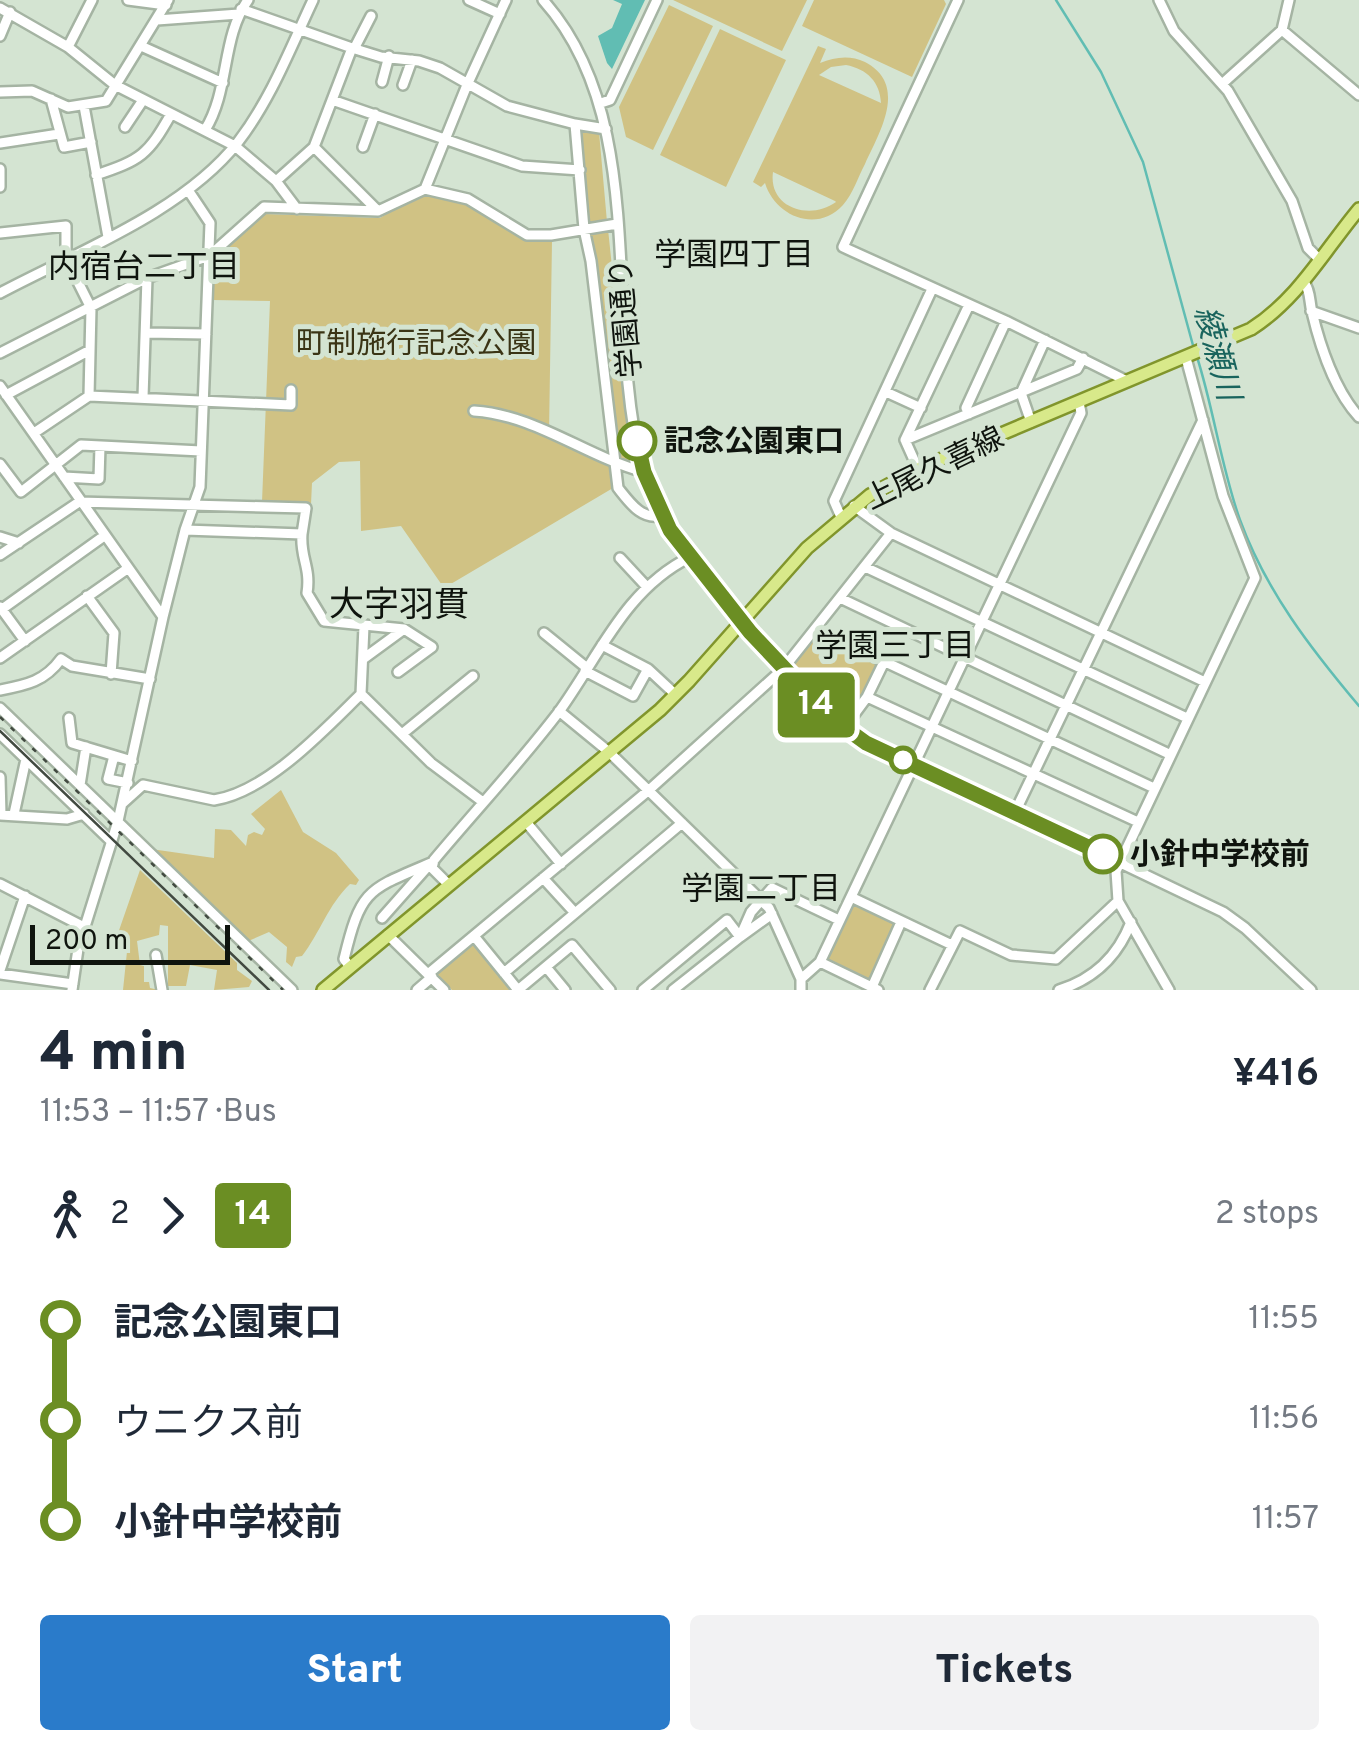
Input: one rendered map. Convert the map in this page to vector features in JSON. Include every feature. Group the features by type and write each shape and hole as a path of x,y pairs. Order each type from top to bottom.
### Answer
{"main road":[{"name":"上尾久喜線","path":"323,990 676,695 794,562 854,506 918,469 1188,357 1262,322 1304,282 1359,209"}],"street":[{"path":"68,47 92,0"},
{"path":"0,92 32,90 68,107 106,101 167,2 128,0"},
{"path":"0,293 188,190 236,146 272,90 313,0"},
{"path":"469,0 500,14"},
{"path":"425,188 506,0"},
{"name":"学園通り","path":"544,0 578,46 601,104 617,224 633,416 644,472 662,516 690,558 782,669 844,728 914,766 1236,920 1311,990"},
{"path":"601,104 610,100 657,0"},
{"path":"958,0 843,248 1006,321 1127,382"},
{"path":"1159,0 1174,31 1222,84 1292,201 1308,248 1320,260"},
{"path":"1222,84 1282,30 1289,0"},
{"path":"157,20 243,8 353,49 440,68 507,106 606,129"},
{"path":"205,130 216,112 232,32 243,8"},
{"path":"0,36 5,10 68,47 115,86 236,146 276,182 297,209"},
{"path":"276,182 314,146 370,16"},
{"path":"1282,30 1359,95"},
{"path":"140,46 223,83"},
{"path":"382,82 389,56"},
{"path":"404,85 412,60"},
{"path":"51,98 64,147 91,142"},
{"path":"125,127 143,100"},
{"path":"332,100 522,166 580,170"},
{"path":"84,106 108,237"},
{"path":"96,175 151,149 172,114"},
{"path":"363,147 376,114"},
{"path":"576,124 584,228 618,488 643,515 662,516"},
{"path":"0,143 59,134"},
{"path":"314,146 378,211"},
{"path":"0,170 0,187"},
{"path":"0,354 147,278 209,256 264,207 378,211 425,188 468,199 527,235 617,224"},
{"path":"25,896 0,972 72,987 84,927 128,783 184,530 200,487 210,223 188,190"},
{"path":"0,233 66,226 66,258 90,308 90,396"},
{"path":"143,397 147,278"},
{"path":"1304,282 1335,376 1359,417"},
{"path":"841,517 834,501 932,289"},
{"path":"905,440 969,304"},
{"path":"1311,311 1359,328"},
{"path":"968,414 966,408 1006,321"},
{"path":"146,333 206,334"},
{"path":"1031,422 1021,393 1045,340"},
{"path":"90,350 3,391 163,616"},
{"path":"1169,990 1118,901 1116,871 1254,578 1223,496 1188,357"},
{"path":"905,440 1078,369 1084,358"},
{"path":"34,433 90,396 290,405 291,390"},
{"path":"886,392 921,408"},
{"path":"559,711 609,752 761,900 772,914 801,984 820,962 966,658 1081,413 1079,402"},
{"path":"477,407 540,426 615,463 644,472"},
{"path":"1015,812 1204,420"},
{"path":"905,440 918,469"},
{"path":"0,464 21,492 82,445 201,451"},
{"path":"64,477 99,478 100,446"},
{"path":"0,555 79,502 306,508 301,548 310,573 307,593 324,621 404,629 432,647 398,672"},
{"path":"854,506 891,533 1205,682"},
{"path":"184,530 302,534"},
{"path":"417,990 474,936 649,790 782,669 891,533"},
{"path":"0,536 19,543"},
{"path":"25,641 1,608 104,536"},
{"path":"620,558 646,586"},
{"path":"382,918 559,711 646,586 690,558"},
{"path":"865,567 1187,718"},
{"path":"0,658 126,569"},
{"path":"88,596 114,634 111,674"},
{"path":"840,598 1169,754"},
{"path":"122,803 143,785 214,800 271,774 361,694 364,626"},
{"path":"363,659 404,629"},
{"path":"815,629 1154,788"},
{"path":"544,634 586,669 633,696 648,668"},
{"path":"602,645 648,668 676,695"},
{"path":"0,690 31,684 51,673 62,659 72,666 150,679"},
{"path":"844,728 867,697 884,662"},
{"path":"402,734 473,676"},
{"path":"361,694 431,762 483,802"},
{"path":"867,697 1138,822"},
{"path":"0,708 292,990"},
{"path":"69,718 72,743 132,761"},
{"path":"0,734 112,842"},
{"path":"80,784 86,748"},
{"path":"114,756 108,779 128,783"},
{"path":"14,814 26,759"},
{"path":"0,777 1,815 67,819 84,814"},
{"path":"526,822 561,864"},
{"path":"504,972 682,824"},
{"path":"431,863 449,885"},
{"path":"350,967 344,960 351,931 367,895 376,887 431,863"},
{"path":"544,878 576,912"},
{"path":"0,884 84,927"},
{"path":"740,938 751,912 772,888 839,920"},
{"path":"851,897 952,945"},
{"path":"930,990 960,930 1011,954 1056,959 1118,901"},
{"path":"673,990 772,914"},
{"path":"643,990 727,920 740,938"},
{"path":"820,962 875,989 901,922"},
{"path":"1059,990 1102,968 1131,922"},
{"path":"388,935 444,990"},
{"path":"474,936 518,990 572,945 610,990"},
{"path":"156,955 162,990"},
{"path":"546,967 565,990"}],"green space":[{"path":"673,0 807,0 782,51"},
{"path":"814,0 944,0 946,4 912,77 802,26"},
{"path":"669,5 713,26 653,150 626,137 619,107"},
{"path":"720,29 786,60 726,187 660,155"},
{"path":"818,46 826,49 820,63 854,58 878,72 886,83 888,96 883,124 853,191 833,214 810,219 798,217 778,204 765,183 761,187 753,182","holes":["846,65 871,78 881,103 819,75 831,67","773,172 835,201 836,202 814,210 793,208 777,195"]},
{"path":"580,129 599,132 607,222 588,225"},
{"name":"町制施行記念公園","path":"419,193 471,203 529,241 552,241 549,434 611,467 613,488 444,588 401,526 361,531 360,461 339,462 312,483 311,504 262,502 270,301 213,300 214,258 265,214 380,218"},
{"path":"608,229 632,458 627,462 617,456 590,231"},
{"path":"814,634 878,663 865,697 846,720 822,702 791,667"},
{"path":"281,790 303,832 336,853 359,880 342,892 292,967 286,962 287,947 269,932 246,942 151,849 214,858 215,829 231,830 246,846 248,835 262,835 265,829 251,814"},
{"path":"140,870 237,963 237,970 252,981 249,987 214,990 217,970 190,965 186,986 168,986 168,926 160,925 159,935 137,941 144,982 159,990 123,990 128,942 116,939"},
{"path":"852,902 897,922 869,982 826,961"},
{"path":"471,945 514,990 452,990 436,974"}],"water":[{"path":"613,0 645,0 612,69 598,36 612,28 622,4"}],"waterway":[{"name":"綾瀬川","path":"1056,0 1101,72 1143,162 1194,349"},
{"name":"綾瀬川","path":"1197,357 1233,500 1251,546 1291,618 1359,706"}],"tram line":[{"path":"0,731 269,990"}],"railway":[{"path":"0,717 283,990"}],"bus line":[{"name":"14","path":"637,441 644,472 670,530 750,632 817,706 866,743 1103,854"}],"place":[{"name":"記念公園東口","path":"637,441"},
{"name":"小針中学校前","path":"1103,854"}],"district":[{"name":"学園四丁目","path":"734,254"},
{"name":"内宿台二丁目","path":"144,266"},
{"name":"大字羽貫","path":"399,604"},
{"name":"学園三丁目","path":"895,645"},
{"name":"学園二丁目","path":"761,888"}]}
